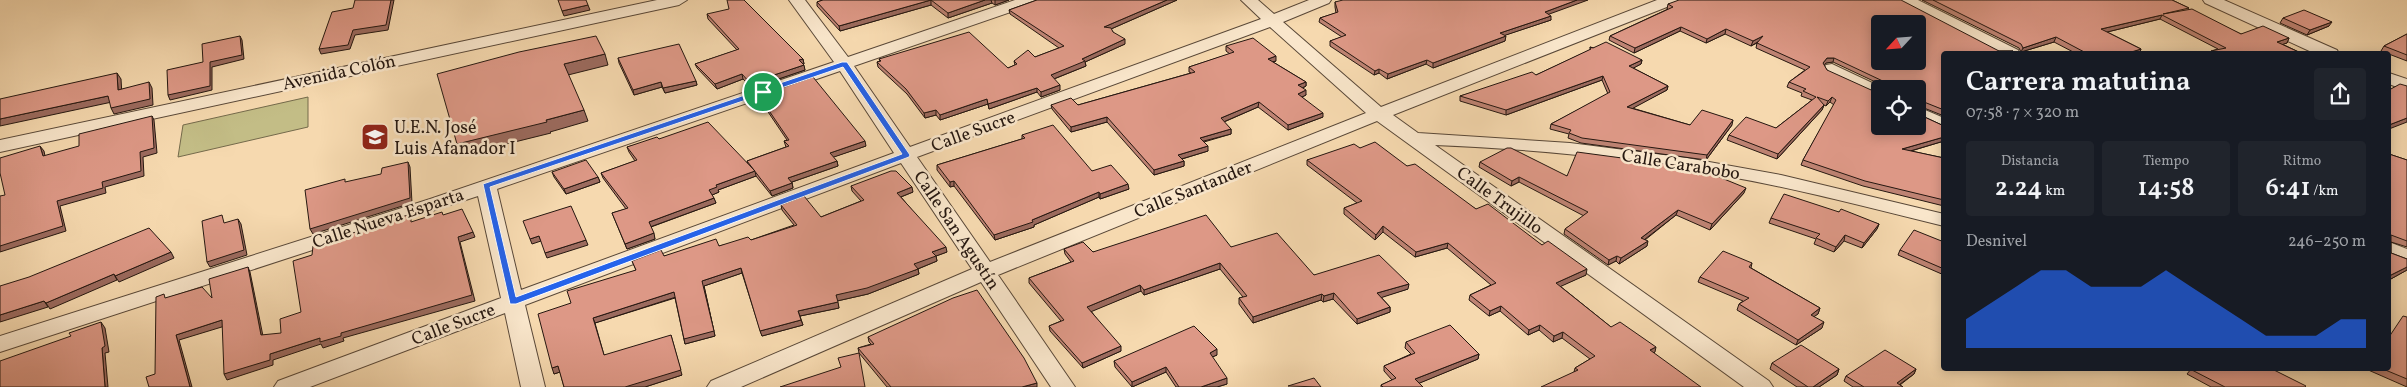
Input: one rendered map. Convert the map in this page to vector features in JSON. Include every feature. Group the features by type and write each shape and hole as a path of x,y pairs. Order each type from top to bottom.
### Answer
{"street":[{"name":"Avenida Colón","path":"0,146 679,0"},
{"name":"Calle San Agustín","path":"797,0 844,64 1063,387"},
{"name":"Calle Nueva Esparta","path":"0,344 486,186 1031,0"},
{"name":"Calle Trujillo","path":"1249,0 1340,84 1379,114 1761,387"},
{"name":"Calle Sucre","path":"286,387 906,155 1272,21 1323,0"},
{"name":"Calle Santander","path":"719,387 986,272 1379,114 1671,0"},
{"path":"1906,0 2006,51"},
{"path":"2211,0 2324,51"},
{"path":"1832,69 1871,88"},
{"path":"2391,79 2407,86"},
{"path":"1926,116 1941,124"},
{"name":"Calle Carabobo","path":"1413,138 1556,148 1714,168 1796,184 1941,219"},
{"path":"486,186 533,387"},
{"path":"2391,250 2407,257"}],"shaded area":[{"path":"308,97 308,127 178,157 183,125"}],"building":[{"path":"355,0 391,0 386,25 353,30 348,45 319,49 332,12 353,8"},
{"path":"558,0 586,0 588,5 562,11"},
{"path":"727,0 744,0 803,59 799,60 804,65 750,83 742,74 715,84 695,64 739,49 707,14 729,9"},
{"path":"823,0 931,0 839,26 817,2"},
{"path":"931,0 985,0 948,13"},
{"path":"1037,0 1167,0 1104,27 1111,28 1113,32 1125,39 1082,59 1085,61 1051,75 1060,85 1041,92 1037,88 988,104 987,99 940,115 936,110 924,113 906,89 877,62 881,61 879,59 969,32 1008,68 1017,64 1014,61 1028,50 1035,57 1064,46 1009,10"},
{"path":"1343,0 1577,0 1545,12 1551,16 1500,33 1506,36 1433,63 1427,60 1388,74 1379,69 1375,71 1330,41 1346,35 1320,18 1338,12 1335,2"},
{"path":"1679,0 1901,0 1999,51 1941,51 1941,109 1926,103 1926,80 1881,80 1834,58 1827,58 1823,63 1827,70 1871,90 1871,135 1926,135 1926,118 1941,125 1941,138 1902,149 1941,157 1941,199 1865,181 1803,160 1836,100 1832,97 1828,101 1817,97 1824,105 1778,154 1729,135 1746,117 1776,128 1816,97 1803,91 1806,89 1789,82 1810,67 1757,43 1763,36 1753,41 1726,29 1707,39 1681,27 1635,48 1610,36 1673,7 1668,4"},
{"path":"1933,0 2172,0 2189,8 2163,14 2192,9 2241,34 2263,26 2289,38 2277,42 2296,51 2211,51 2226,48 2162,15 2101,29 2141,49 2135,51 2082,51 2056,37 2023,48 2021,44"},
{"path":"2304,10 2332,22 2310,30 2283,18"},
{"path":"2407,34 2407,55 2384,46"},
{"path":"240,36 242,55 210,62 210,86 168,95 167,70 203,62 202,44"},
{"path":"596,36 605,54 564,64 584,110 546,120 547,122 457,144 437,74 519,52"},
{"path":"1253,38 1276,56 1268,59 1306,82 1298,85 1306,90 1298,94 1323,113 1288,125 1259,102 1221,118 1231,129 1200,138 1208,146 1178,155 1184,161 1154,170 1107,117 1071,127 1051,105 1071,98 1078,105 1195,72 1189,67 1234,52 1226,46"},
{"path":"1606,42 1642,60 1629,66 1668,86 1627,107 1690,125 1702,110 1733,120 1707,155 1582,138 1569,133 1571,130 1551,124 1610,92 1603,76 1506,110 1460,96 1532,72 1536,75 1591,49 1590,47 1593,48"},
{"path":"679,44 696,81 663,88 661,82 633,90 618,58"},
{"path":"117,73 118,90 149,82 150,99 111,108 108,96 0,119 0,99"},
{"path":"813,77 865,141 830,153 837,161 788,178 792,183 770,191 747,161 789,146 784,141 789,140 759,96"},
{"path":"2400,84 2407,86 2407,118 2391,124 2391,89"},
{"path":"152,116 154,148 140,152 141,171 102,182 103,188 57,201 63,226 0,246 0,196 5,195 0,173 0,158 40,146 43,156 79,146 79,134"},
{"path":"708,122 755,171 716,185 717,187 709,190 714,198 649,222 654,233 625,244 612,213 628,208 601,173 637,160 627,147 657,137 659,139"},
{"path":"1053,125 1092,171 1111,165 1128,184 1100,194 1099,192 1032,220 1033,222 994,235 954,181 950,182 937,165 1025,138 1022,135"},
{"path":"1375,142 1407,166 1415,164 1476,209 1488,204 1542,245 1548,241 1587,269 1556,283 1611,327 1620,322 1656,347 1650,350 1701,387 1541,387 1578,370 1575,368 1595,356 1563,332 1554,336 1540,325 1529,330 1501,306 1490,311 1470,295 1496,283 1448,243 1416,252 1383,226 1376,235 1344,208 1362,201 1307,160 1354,144 1360,148"},
{"path":"1507,148 1511,148 1567,176 1577,152 1697,168 1746,188 1712,224 1678,210 1641,238 1648,241 1621,258 1617,256 1609,260 1565,229 1588,212 1519,177 1512,181 1480,162"},
{"path":"2391,155 2407,160 2407,241 2391,235"},
{"path":"586,160 598,177 564,189 552,172"},
{"path":"408,162 410,198 310,229 305,190 345,179 345,182 381,174 382,168"},
{"path":"891,171 896,171 912,187 897,193 946,247 932,252 936,256 914,264 918,269 867,288 836,295 838,302 798,311 801,320 760,331 741,268 702,281 714,331 684,339 674,292 593,318 604,355 671,335 681,370 625,387 564,387 558,366 552,368 538,314 571,303 567,291 636,270 632,261 661,250 664,256 716,239 719,246 748,237 751,240 797,225 781,205 804,196 821,217 864,200 851,186"},
{"path":"1784,194 1839,212 1841,209 1879,224 1864,243 1845,235 1836,247 1816,238 1820,234 1771,218"},
{"path":"571,206 586,240 545,253 539,236 530,239 523,221"},
{"path":"462,209 473,232 458,237 472,295 341,333 341,336 320,342 320,338 270,354 270,360 224,374 222,320 176,335 190,387 149,387 146,377 155,374 156,297 164,294 165,298 202,287 212,298 209,279 248,267 261,335 281,333 280,319 301,312 293,261 312,255 313,246 411,214 411,222 442,212 443,215"},
{"path":"222,215 224,223 238,219 244,250 207,262 202,221"},
{"path":"1206,215 1231,247 1277,233 1314,275 1379,255 1409,284 1377,293 1390,307 1357,319 1334,293 1324,296 1322,294 1253,317 1239,298 1247,296 1220,263 1144,290 1140,285 1087,307 1121,346 1082,363 1049,326 1064,320 1029,278 1074,261 1064,249 1083,242 1093,252"},
{"path":"149,228 171,252 46,303 44,301 0,315 0,286 29,277"},
{"path":"1914,230 1941,241 1941,268 1900,250"},
{"path":"1723,251 1752,263 1749,267 1820,308 1811,315 1824,322 1798,340 1739,304 1749,298 1700,277"},
{"path":"2391,253 2407,259 2407,267 2391,275"},
{"path":"977,290 1024,358 1037,383 1022,387 891,387 858,348 874,344 868,337 953,298"},
{"path":"2403,316 2407,317 2407,379 2388,371 2391,371 2391,334"},
{"path":"101,322 105,346 102,348 105,387 0,387 0,361 71,336 69,333"},
{"path":"1450,325 1479,354 1415,379 1423,387 1383,387 1381,385 1396,378 1384,366 1415,353 1406,342"},
{"path":"1194,326 1217,349 1210,353 1227,378 1201,387 1179,387 1166,367 1132,382 1114,361"},
{"path":"1801,345 1839,369 1813,387 1808,387 1772,363"},
{"path":"1885,350 1916,369 1897,383 1903,387 1864,387 1846,376"},
{"path":"859,353 865,387 780,387 841,367 838,358"},
{"path":"2194,371 2276,371 2306,386 2305,387 2225,387"},
{"path":"1314,378 1321,387 1288,386"}],"place":[{"name":"U.E.N. José Luis Afanador I","path":"375,137"}],"route":[{"path":"844,64 906,155 513,302 486,186 763,92 844,64"}]}
